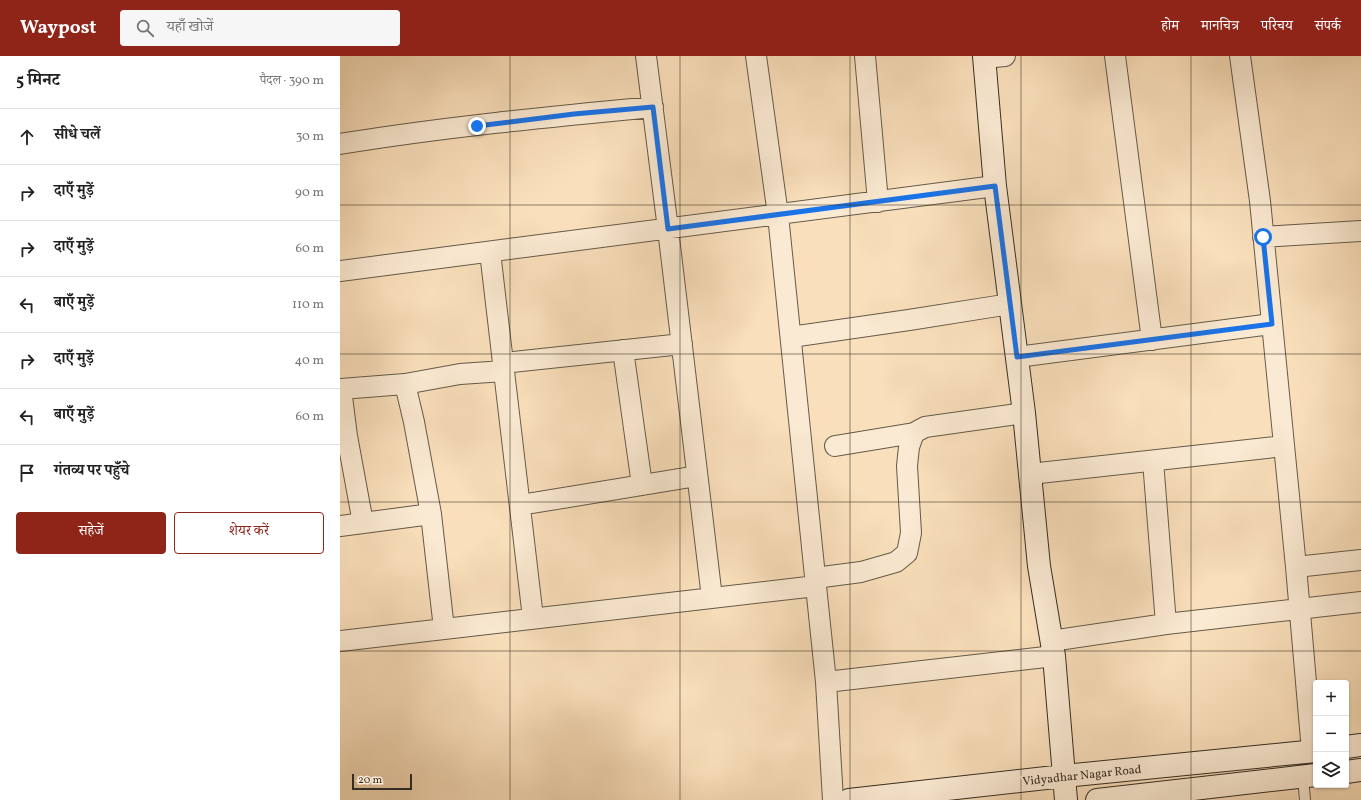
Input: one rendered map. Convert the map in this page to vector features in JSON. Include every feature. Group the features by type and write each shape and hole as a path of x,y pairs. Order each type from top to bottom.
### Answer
{"street":[{"path":"646,56 712,598"},
{"path":"756,56 778,215 791,337 826,682 833,800"},
{"path":"866,56 878,202"},
{"path":"1005,56 984,57 995,186 1024,413 1039,566 1053,649 1066,800"},
{"path":"1115,56 1152,340"},
{"path":"1240,56 1260,201 1313,742"},
{"path":"340,144 574,114 653,107"},
{"path":"340,272 995,186"},
{"path":"1263,237 1361,231"},
{"path":"490,252 533,618"},
{"path":"791,337 1010,304"},
{"path":"1017,357 1272,324"},
{"path":"363,523 347,436 341,385 405,384 504,367 623,350 682,344"},
{"path":"623,350 642,485"},
{"path":"405,384 414,422 431,514 444,629"},
{"path":"835,446 914,433 925,427 1024,413"},
{"path":"340,641 712,598 815,582 861,572 896,562 907,552 911,533 907,466 909,447 914,433"},
{"path":"1030,474 1284,446"},
{"path":"1153,461 1166,624"},
{"path":"520,505 697,476"},
{"path":"340,526 431,514"},
{"path":"1296,567 1361,560"},
{"path":"826,682 1053,649 1166,624 1361,602"},
{"path":"1349,747 1361,745"},
{"name":"Vidyadhar Nagar Road","path":"849,800 1064,776 1313,751"},
{"path":"1349,772 1361,770"},
{"path":"1097,800 1309,776"}],"lane":[{"path":"1305,800 1309,776"}],"route":[{"path":"477,126 574,114 653,107 668,229 995,186 1017,357 1272,324 1263,237"}]}
